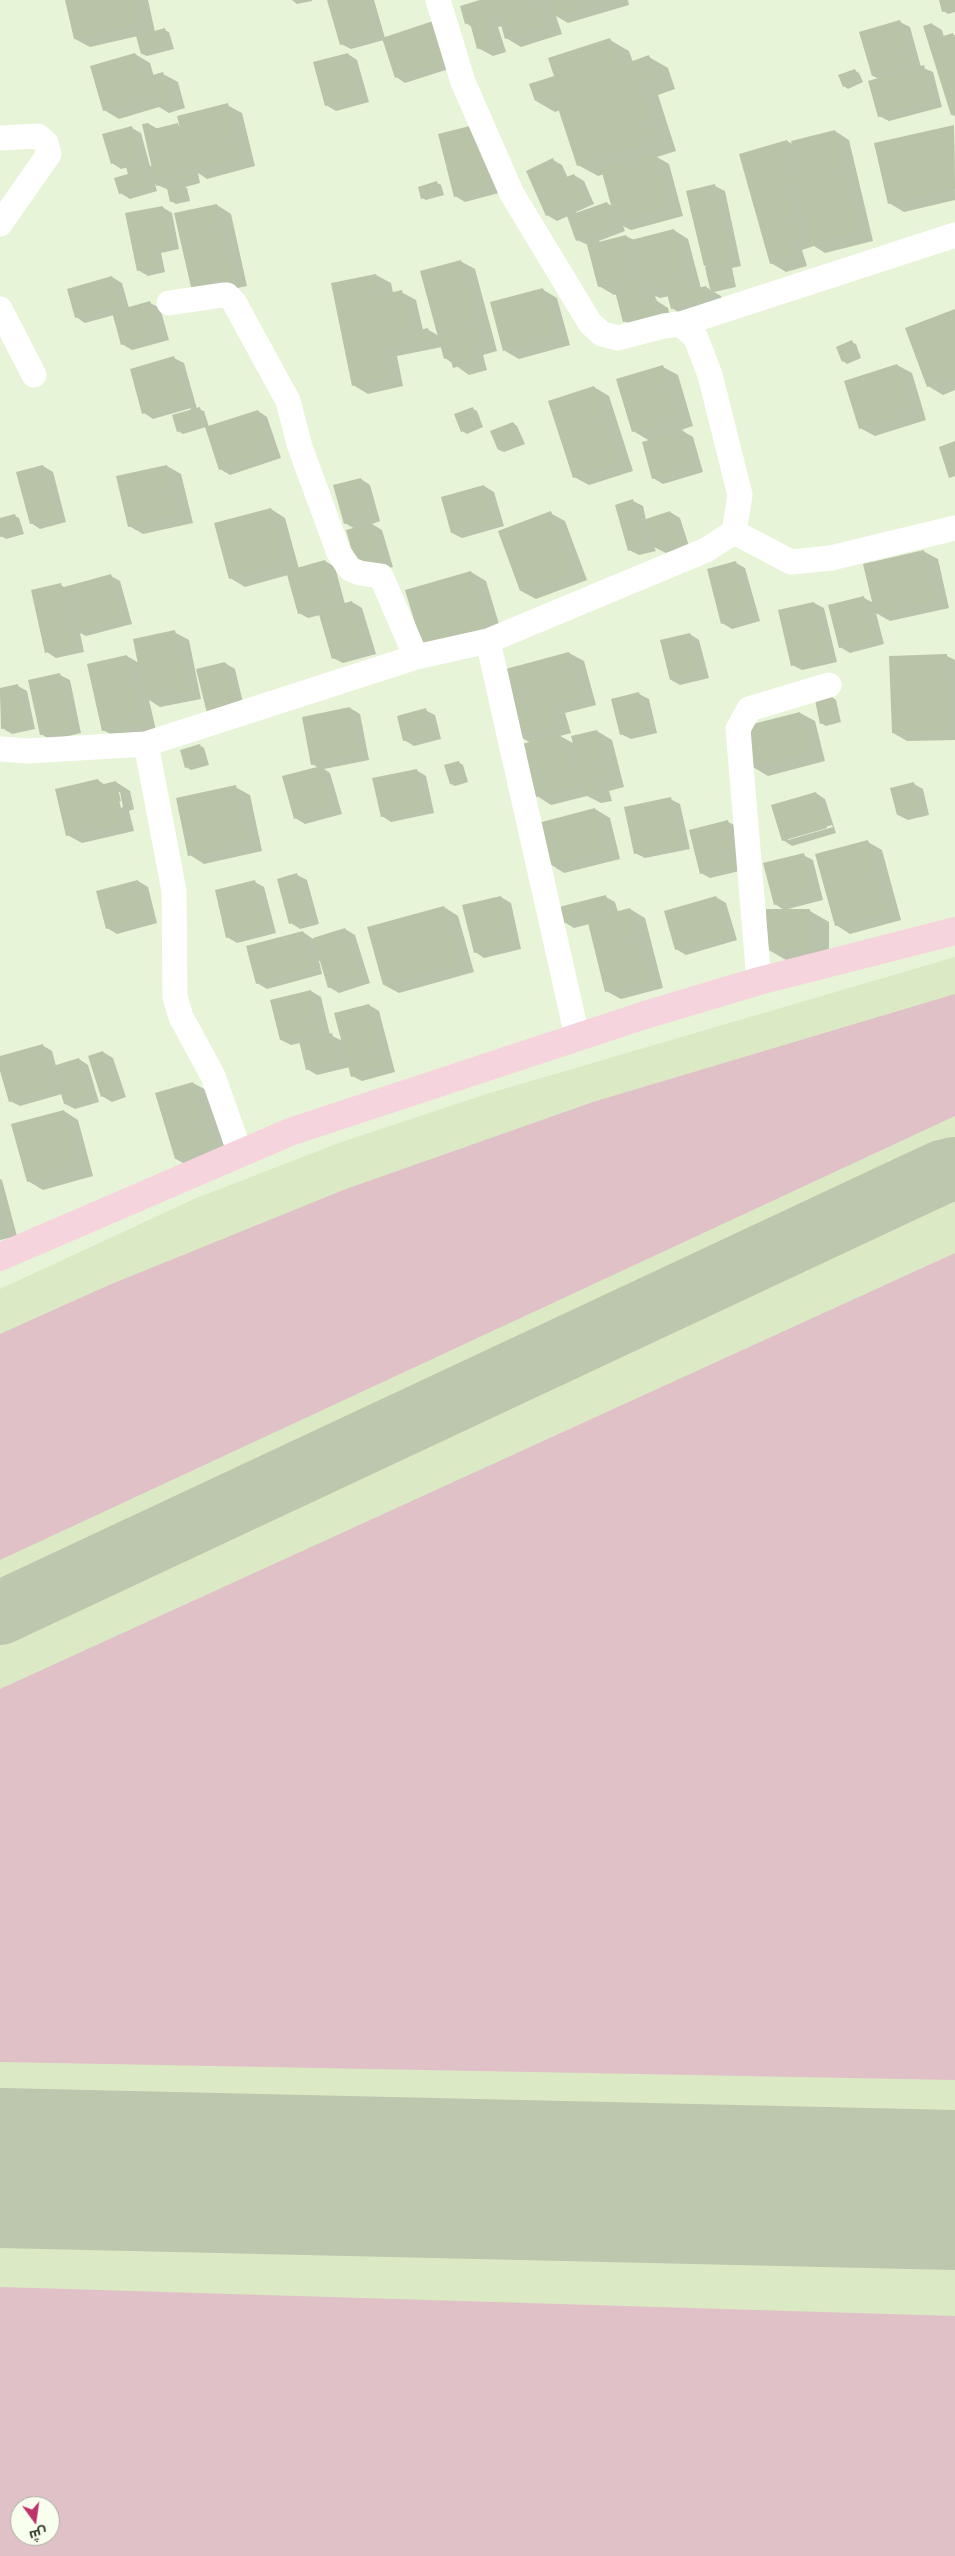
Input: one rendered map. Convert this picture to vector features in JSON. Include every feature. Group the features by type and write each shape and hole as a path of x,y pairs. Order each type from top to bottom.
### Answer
{"main road":[{"path":"0,1257 290,1132 577,1036 759,981 955,931"}],"street":[{"path":"438,0 463,82 512,194 590,323 602,334 618,338 664,326 681,324 955,235"},
{"path":"0,138 38,136 46,143 49,154 0,224"},
{"path":"169,303 223,295 234,302 288,401 300,446 339,553 350,569 360,573 381,576 416,658"},
{"path":"0,309 34,375"},
{"path":"0,749 29,751 146,744 416,658 488,641 706,550 734,532 740,495 710,375 696,338 681,324"},
{"path":"734,532 791,562 831,558 955,528"},
{"path":"488,641 577,1036"},
{"path":"759,981 738,729 748,709 829,685"},
{"path":"146,744 174,891 176,997 182,1017 213,1076 240,1153"}],"shaded area":[{"path":"955,957 955,2556 0,2556 0,1289 194,1199 344,1141 490,1093"},
{"path":"955,994 955,1116 0,1560 0,1334 109,1285 346,1189 593,1102"},
{"path":"955,1253 955,2080 0,2062 0,1689"},
{"path":"0,2287 955,2316 955,2556 0,2556"}],"building":[{"path":"65,0 136,0 141,24 74,39"},
{"path":"327,0 366,0 376,34 340,45"},
{"path":"480,0 540,0 548,26 505,39 498,15 484,19 492,44 477,49 470,23 465,24 460,6"},
{"path":"548,0 603,0 603,1 553,15"},
{"path":"939,0 955,0 955,8 942,12"},
{"path":"900,20 913,65 872,76 859,32"},
{"path":"433,21 446,62 395,78 382,38"},
{"path":"932,23 937,38 953,33 955,38 955,114 951,115 923,26"},
{"path":"165,28 170,46 141,54 136,36"},
{"path":"610,38 619,66 649,55 657,78 640,84 658,140 577,166 554,96 535,101 529,84 554,76 548,58"},
{"path":"135,53 143,78 163,72 171,100 153,105 151,98 103,111 90,66"},
{"path":"348,53 360,96 325,106 313,62"},
{"path":"924,65 933,101 878,117 868,81"},
{"path":"855,69 859,80 843,87 838,75"},
{"path":"228,103 241,158 191,171 177,116"},
{"path":"149,123 150,130 178,123 191,178 156,186 142,124"},
{"path":"474,125 490,187 454,197 438,134"},
{"path":"954,125 955,189 888,204 874,143"},
{"path":"132,126 148,186 119,194 114,178 128,174 124,160 111,164 102,134"},
{"path":"835,130 859,233 809,245 796,187 802,185 791,141"},
{"path":"787,140 800,185 788,188 802,238 788,241 793,258 770,264 739,154"},
{"path":"655,155 669,208 616,223 601,169"},
{"path":"553,158 562,179 574,174 585,198 546,216 526,171"},
{"path":"437,181 440,193 421,199 418,187"},
{"path":"183,184 186,199 170,202 167,188"},
{"path":"715,184 732,260 704,266 686,191"},
{"path":"607,202 616,226 576,241 567,216"},
{"path":"217,204 233,278 191,287 174,213"},
{"path":"163,206 170,244 152,248 156,267 137,271 125,213"},
{"path":"674,229 690,290 706,286 710,298 671,309 665,286 644,291 631,240"},
{"path":"626,235 645,300 653,298 657,312 623,322 613,284 598,287 587,245"},
{"path":"461,260 483,343 469,347 474,362 453,368 450,357 444,359 420,271"},
{"path":"728,263 732,285 710,289 705,267"},
{"path":"376,274 381,295 402,290 411,332 428,328 430,338 383,348 389,378 352,386 331,283"},
{"path":"112,276 120,305 75,318 67,289"},
{"path":"543,288 556,337 503,351 490,302"},
{"path":"150,301 160,334 121,345 112,312"},
{"path":"955,309 955,377 927,387 905,328"},
{"path":"852,340 858,356 842,362 836,347"},
{"path":"174,356 187,401 142,414 130,369"},
{"path":"897,364 913,411 859,429 844,381"},
{"path":"663,365 679,418 632,432 616,379"},
{"path":"594,386 619,463 573,478 548,401"},
{"path":"200,407 205,424 177,432 172,415"},
{"path":"473,407 479,425 461,432 454,414"},
{"path":"258,410 272,453 219,470 205,427"},
{"path":"513,422 521,441 498,450 490,431"},
{"path":"683,430 694,467 652,479 642,442"},
{"path":"955,441 955,476 949,478 939,447"},
{"path":"43,465 57,516 30,524 16,472"},
{"path":"167,465 179,515 128,527 116,476"},
{"path":"361,478 371,516 344,524 333,485"},
{"path":"484,485 495,521 451,533 441,497"},
{"path":"633,499 647,545 628,551 615,505"},
{"path":"271,508 286,564 229,579 214,523"},
{"path":"551,511 573,572 520,591 498,531"},
{"path":"670,511 680,541 655,548 646,519"},
{"path":"15,514 20,532 0,537 0,518"},
{"path":"372,523 383,562 357,569 346,530"},
{"path":"924,550 935,600 875,614 863,564"},
{"path":"325,560 337,603 298,614 286,571"},
{"path":"736,561 751,616 721,624 707,569"},
{"path":"471,571 488,626 422,646 405,590"},
{"path":"111,574 123,619 75,632 64,587"},
{"path":"61,583 75,646 45,653 31,590"},
{"path":"864,596 875,639 839,648 828,605"},
{"path":"352,601 367,648 332,659 318,611"},
{"path":"814,602 827,657 791,666 778,610"},
{"path":"175,630 187,691 145,699 133,639"},
{"path":"690,633 700,673 670,680 660,640"},
{"path":"569,652 582,697 551,705 557,724 516,736 498,671"},
{"path":"947,654 949,732 892,733 889,656"},
{"path":"127,655 142,722 102,731 87,664"},
{"path":"225,662 236,706 207,713 196,669"},
{"path":"60,673 72,728 40,735 28,680"},
{"path":"18,684 26,724 1,729 0,688"},
{"path":"639,692 648,728 620,735 611,699"},
{"path":"832,696 837,720 820,724 815,700"},
{"path":"350,707 360,755 311,765 302,717"},
{"path":"426,708 432,734 403,741 397,716"},
{"path":"800,712 811,753 752,768 741,727"},
{"path":"597,730 610,779 596,783 598,793 585,796 583,785 536,797 522,744 560,734 569,767 579,765 571,736"},
{"path":"200,744 205,763 185,768 180,750"},
{"path":"459,761 464,780 450,784 444,765"},
{"path":"321,766 332,809 294,819 282,776"},
{"path":"417,769 425,808 381,817 372,778"},
{"path":"98,779 100,785 116,781 121,801 115,803 120,823 66,836 55,789"},
{"path":"914,782 920,810 897,815 890,788"},
{"path":"236,785 248,843 188,856 176,798"},
{"path":"816,792 827,828 782,841 771,805"},
{"path":"671,797 681,844 634,854 624,807"},
{"path":"595,808 606,851 549,865 538,823"},
{"path":"728,820 739,864 700,874 689,830"},
{"path":"868,840 887,912 835,926 815,854"},
{"path":"804,853 814,895 774,905 763,863"},
{"path":"297,873 310,919 289,924 277,879"},
{"path":"138,880 148,917 106,929 96,891"},
{"path":"255,880 266,928 226,938 215,890"},
{"path":"606,895 610,911 563,923 559,907"},
{"path":"501,896 512,944 474,953 462,905"},
{"path":"716,896 728,934 675,950 664,911"},
{"path":"444,906 460,964 383,985 367,927"},
{"path":"630,908 649,980 605,992 587,919"},
{"path":"766,909 810,909 810,950 766,950"},
{"path":"345,928 361,978 328,988 313,938"},
{"path":"303,931 313,969 256,984 246,946"},
{"path":"311,990 321,1030 280,1040 270,1000"},
{"path":"369,1004 386,1067 351,1077 334,1013"},
{"path":"332,1033 339,1062 306,1070 299,1041"},
{"path":"43,1044 55,1088 9,1102 0,1071 0,1056"},
{"path":"103,1051 117,1092 101,1097 88,1056"},
{"path":"79,1058 90,1097 64,1104 53,1066"},
{"path":"193,1082 213,1148 175,1159 155,1093"},
{"path":"64,1110 79,1168 27,1182 11,1124"}],"taxiway":[{"path":"0,1613 942,1172 955,1169"}],"runway":[{"path":"0,2168 955,2190"}]}
